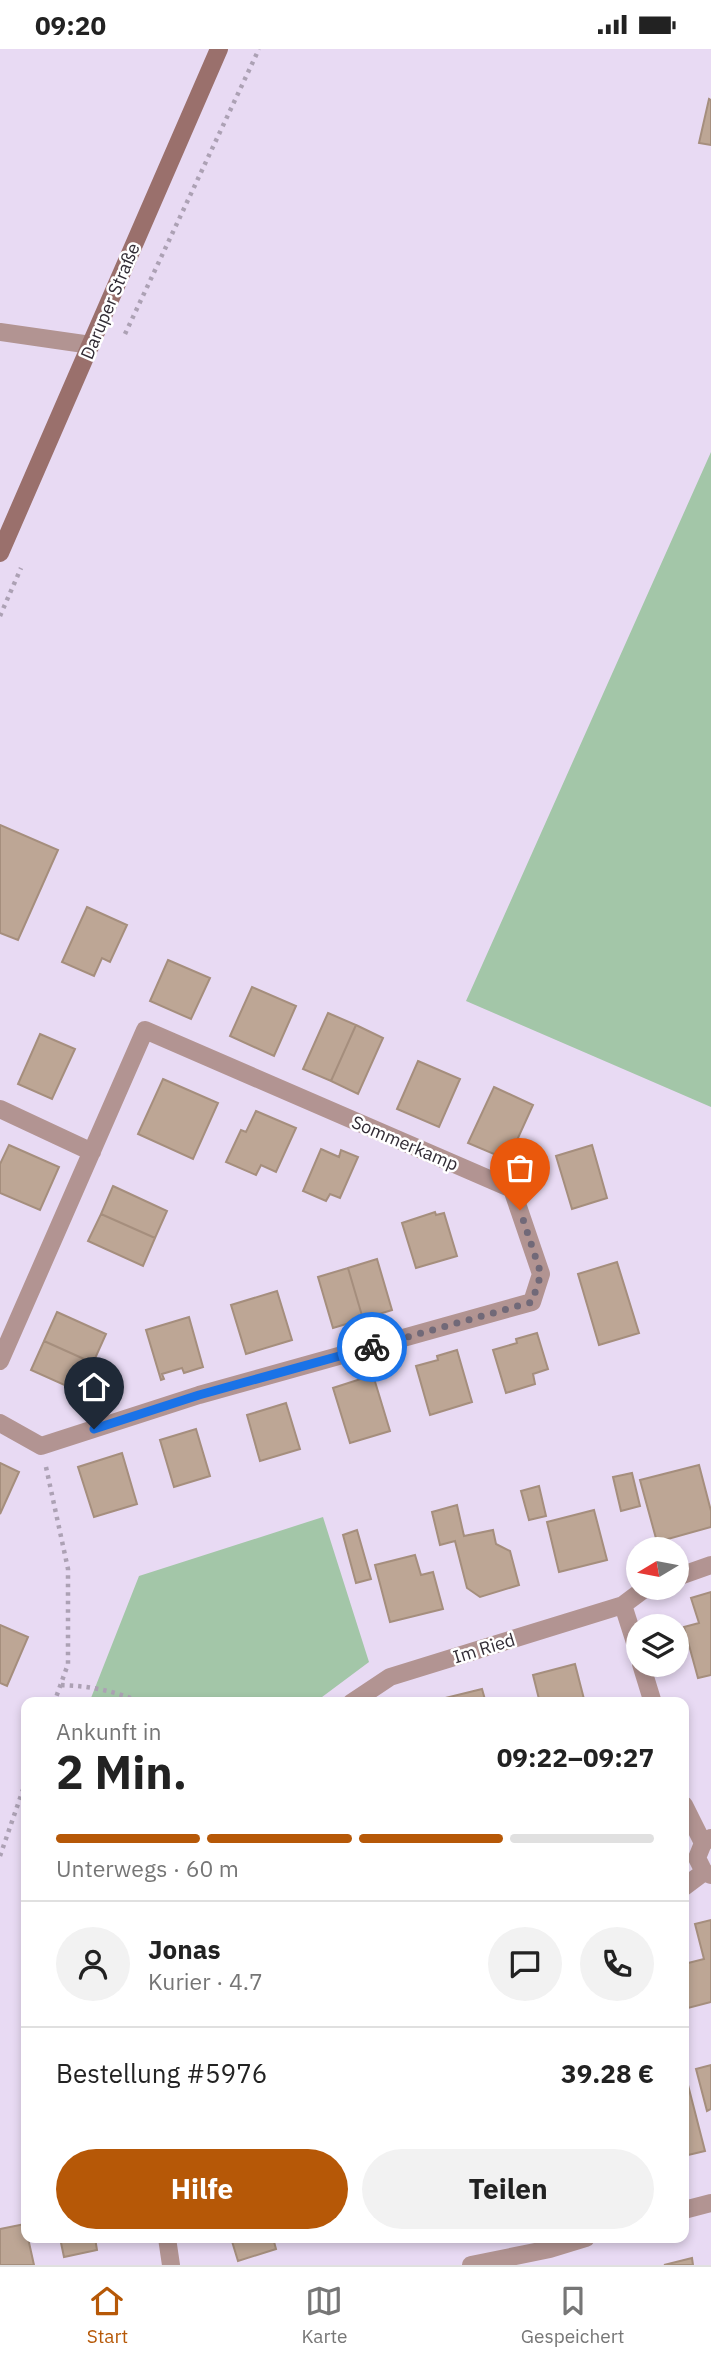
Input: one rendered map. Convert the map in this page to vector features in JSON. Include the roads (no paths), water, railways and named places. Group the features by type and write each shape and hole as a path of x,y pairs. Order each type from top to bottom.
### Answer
{"street":[{"name":"Daruper Straße","path":"0,553 219,49"},
{"path":"0,332 91,345"},
{"name":"Sommerkamp","path":"0,1361 145,1030 512,1189 541,1274 532,1302 199,1395 41,1446 0,1423"},
{"path":"0,1109 92,1152"},
{"path":"690,1572 711,1565"},
{"name":"Im Ried","path":"360,1697 390,1677 623,1605 630,1600"},
{"path":"623,1605 626,1614"},
{"path":"645,1677 651,1697"},
{"path":"689,1813 707,1840 697,1858 708,1874 689,1884"},
{"path":"689,2209 711,2203"},
{"path":"168,2243 171,2265"},
{"path":"482,2264 566,2243"}]}
